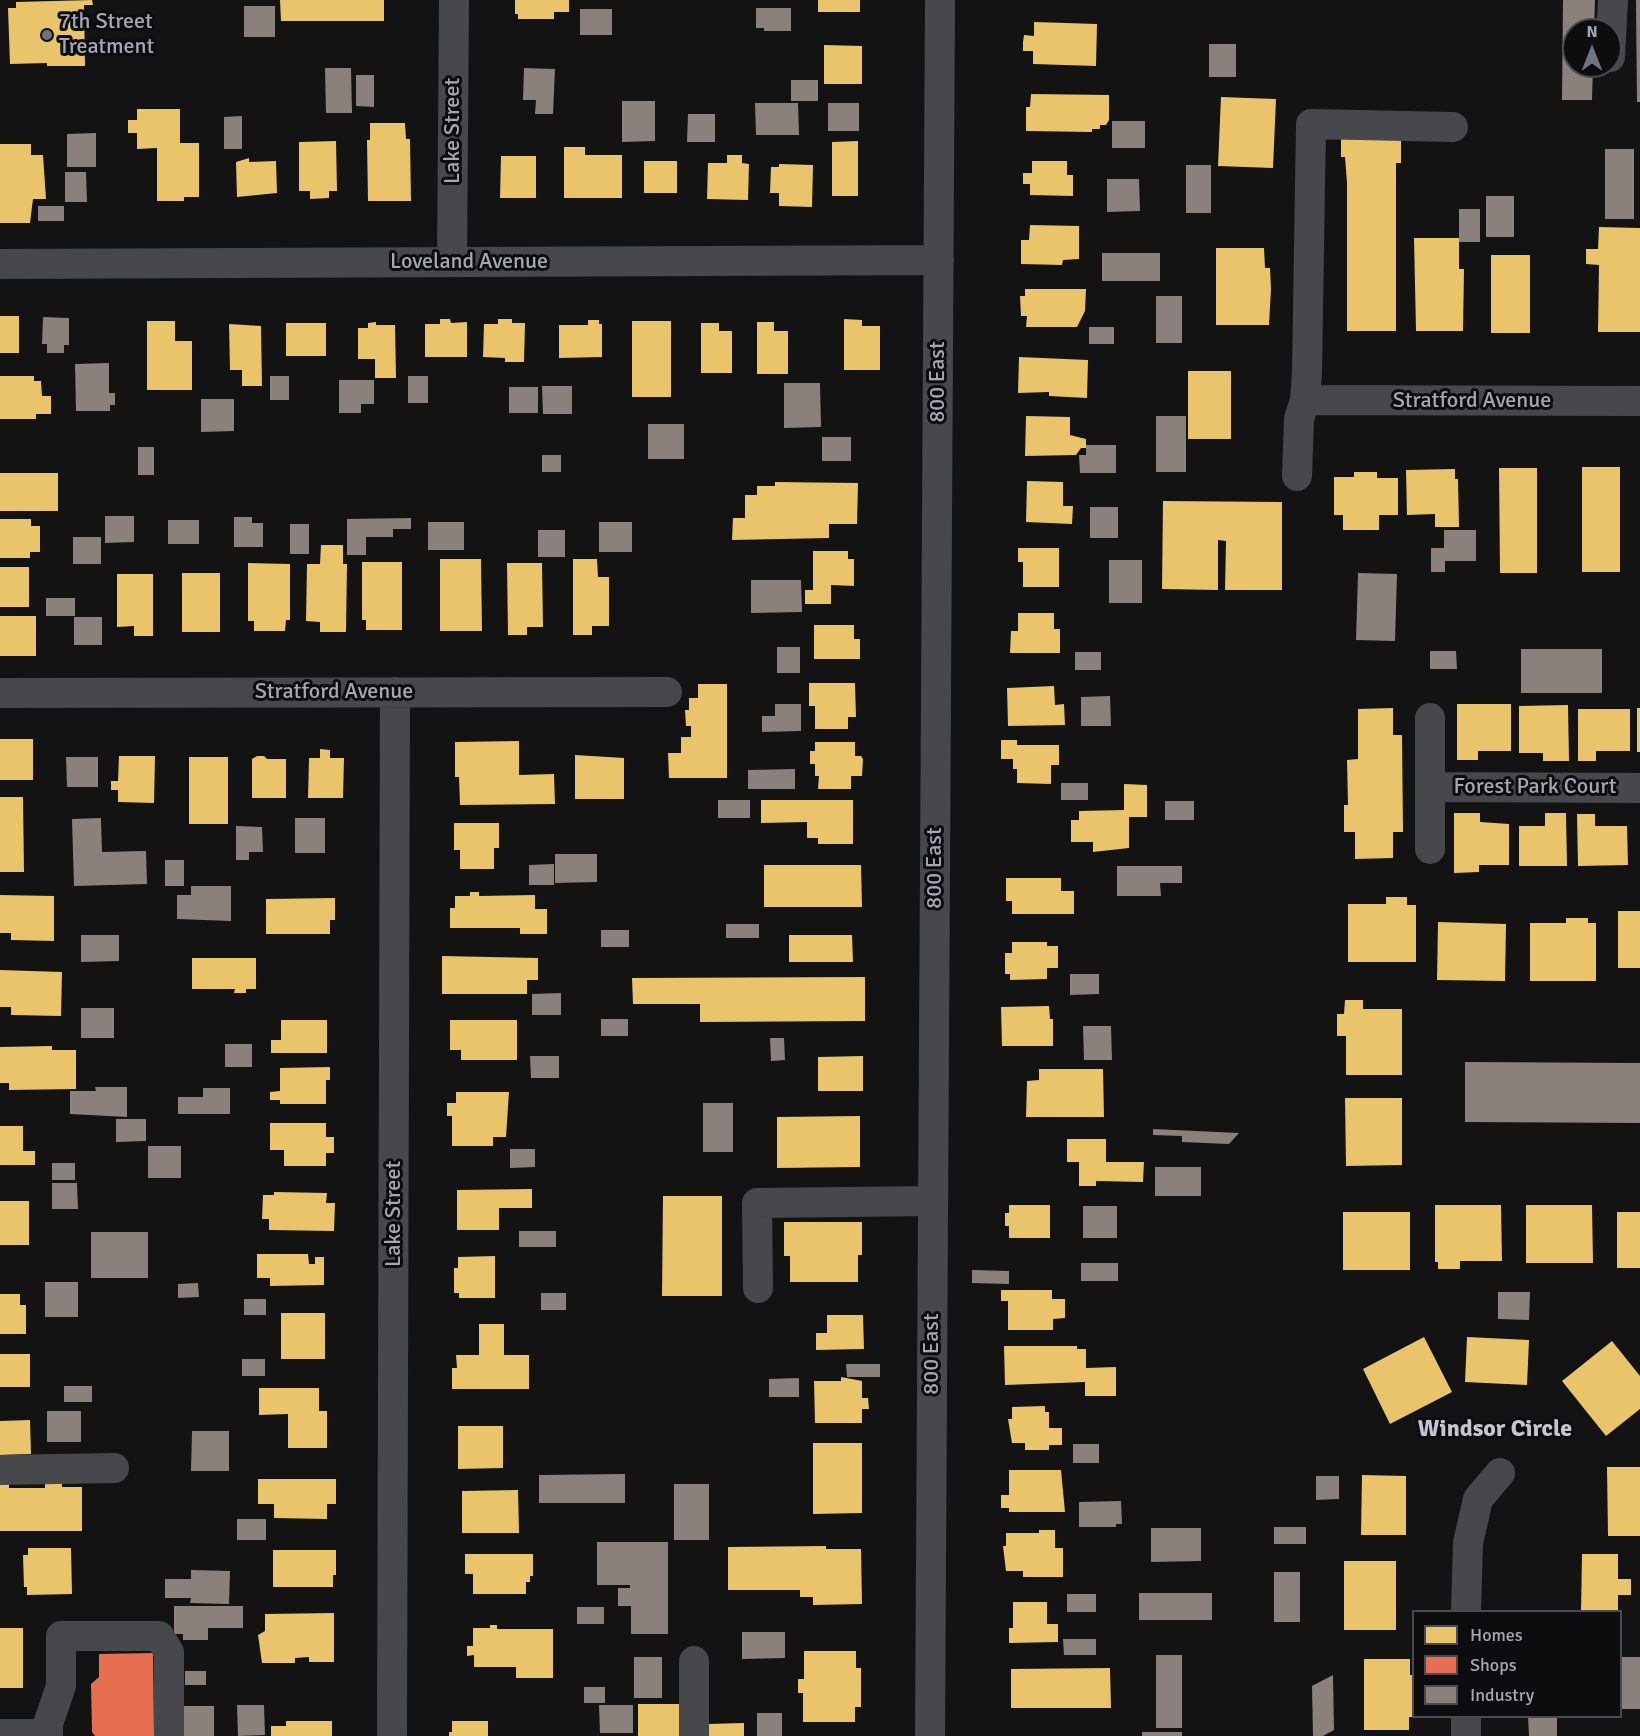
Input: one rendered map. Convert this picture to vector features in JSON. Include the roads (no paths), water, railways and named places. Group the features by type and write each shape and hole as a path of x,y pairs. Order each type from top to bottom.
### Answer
{"street":[{"name":"Lake Street","path":"452,262 454,0"},
{"name":"800 East","path":"930,1736 940,0"},
{"path":"1611,18 1612,0"},
{"path":"1297,476 1299,419 1305,400 1311,124 1453,127"},
{"name":"Loveland Avenue","path":"0,264 939,260"},
{"name":"Stratford Avenue","path":"1305,400 1640,402"},
{"name":"Lake Street","path":"392,1736 395,692"},
{"name":"Stratford Avenue","path":"0,693 667,692"},
{"name":"Forest Park Court","path":"1430,718 1430,849"},
{"name":"Forest Park Court","path":"1430,787 1640,788"},
{"path":"758,1288 757,1203 933,1202"},
{"path":"0,1470 114,1468"},
{"path":"1466,1610 1468,1543 1478,1499 1500,1473"},
{"path":"0,1734 48,1735 48,1724 61,1686 61,1636 159,1636 169,1652 169,1736"},
{"path":"694,1661 694,1736"},
{"path":"1466,1718 1466,1736"}],"place":[{"name":"7th Street Treatment","path":"47,35"}],"district":[{"name":"Windsor Circle","path":"1495,1430"}]}
